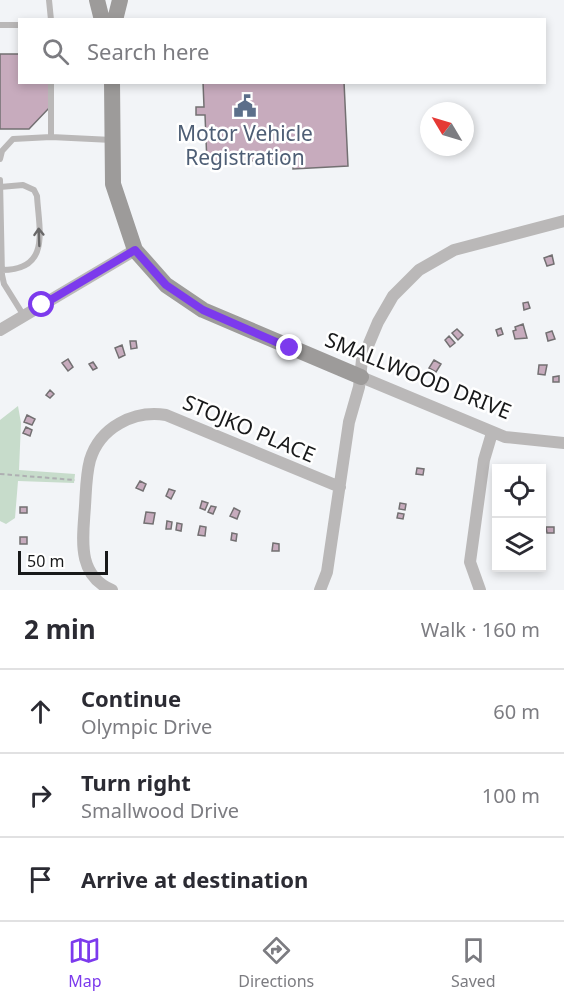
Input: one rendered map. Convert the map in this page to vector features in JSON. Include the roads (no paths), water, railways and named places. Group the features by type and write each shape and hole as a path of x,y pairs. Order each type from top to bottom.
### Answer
{"street":[{"path":"97,0 102,18"},
{"path":"106,0 108,18"},
{"path":"116,18 120,0"},
{"name":"SMALLWOOD DRIVE","path":"112,84 113,184 135,250 166,285 203,310 492,433 505,438 564,443"},
{"name":"STOJKO PLACE","path":"320,590 327,572 349,422 361,377 364,352 382,314 401,287 419,270 442,255 466,245 564,221"},
{"path":"0,330 135,250"},
{"name":"STOJKO PLACE","path":"112,590 93,576 86,562 83,547 87,474 90,460 102,438 122,422 140,415 166,415 339,487"},
{"path":"480,590 470,562 484,460 492,433"}],"lane":[{"path":"49,0 51,18"},
{"path":"0,25 18,25"},
{"path":"51,84 51,137"},
{"path":"0,159 2,151 13,140 51,137 112,140"},
{"path":"0,180 4,284 24,316"},
{"path":"0,187 23,185 34,190 40,244 36,256 22,268 2,270"}],"place":[{"name":"Motor Vehicle Registration","path":"245,106"}]}
